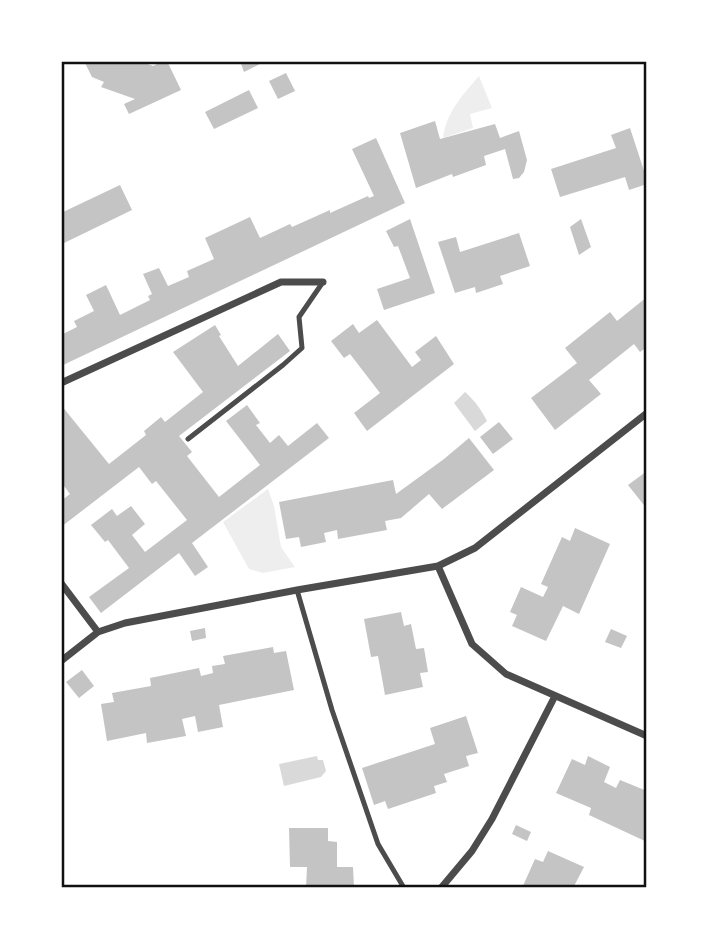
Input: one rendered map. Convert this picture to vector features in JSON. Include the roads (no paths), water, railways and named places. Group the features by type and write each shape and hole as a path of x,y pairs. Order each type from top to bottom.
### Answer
{"street":[{"path":"61,383 281,282 323,282"},
{"path":"61,661 98,632 125,623 438,566 475,548 647,413"},
{"path":"438,566 472,644 506,674 647,736"},
{"path":"61,583 98,632"},
{"path":"441,888 472,851 492,819 555,696"}],"lane":[{"path":"188,439 302,348 299,317 323,282"},
{"path":"297,590 332,710 378,844 404,888"}]}
